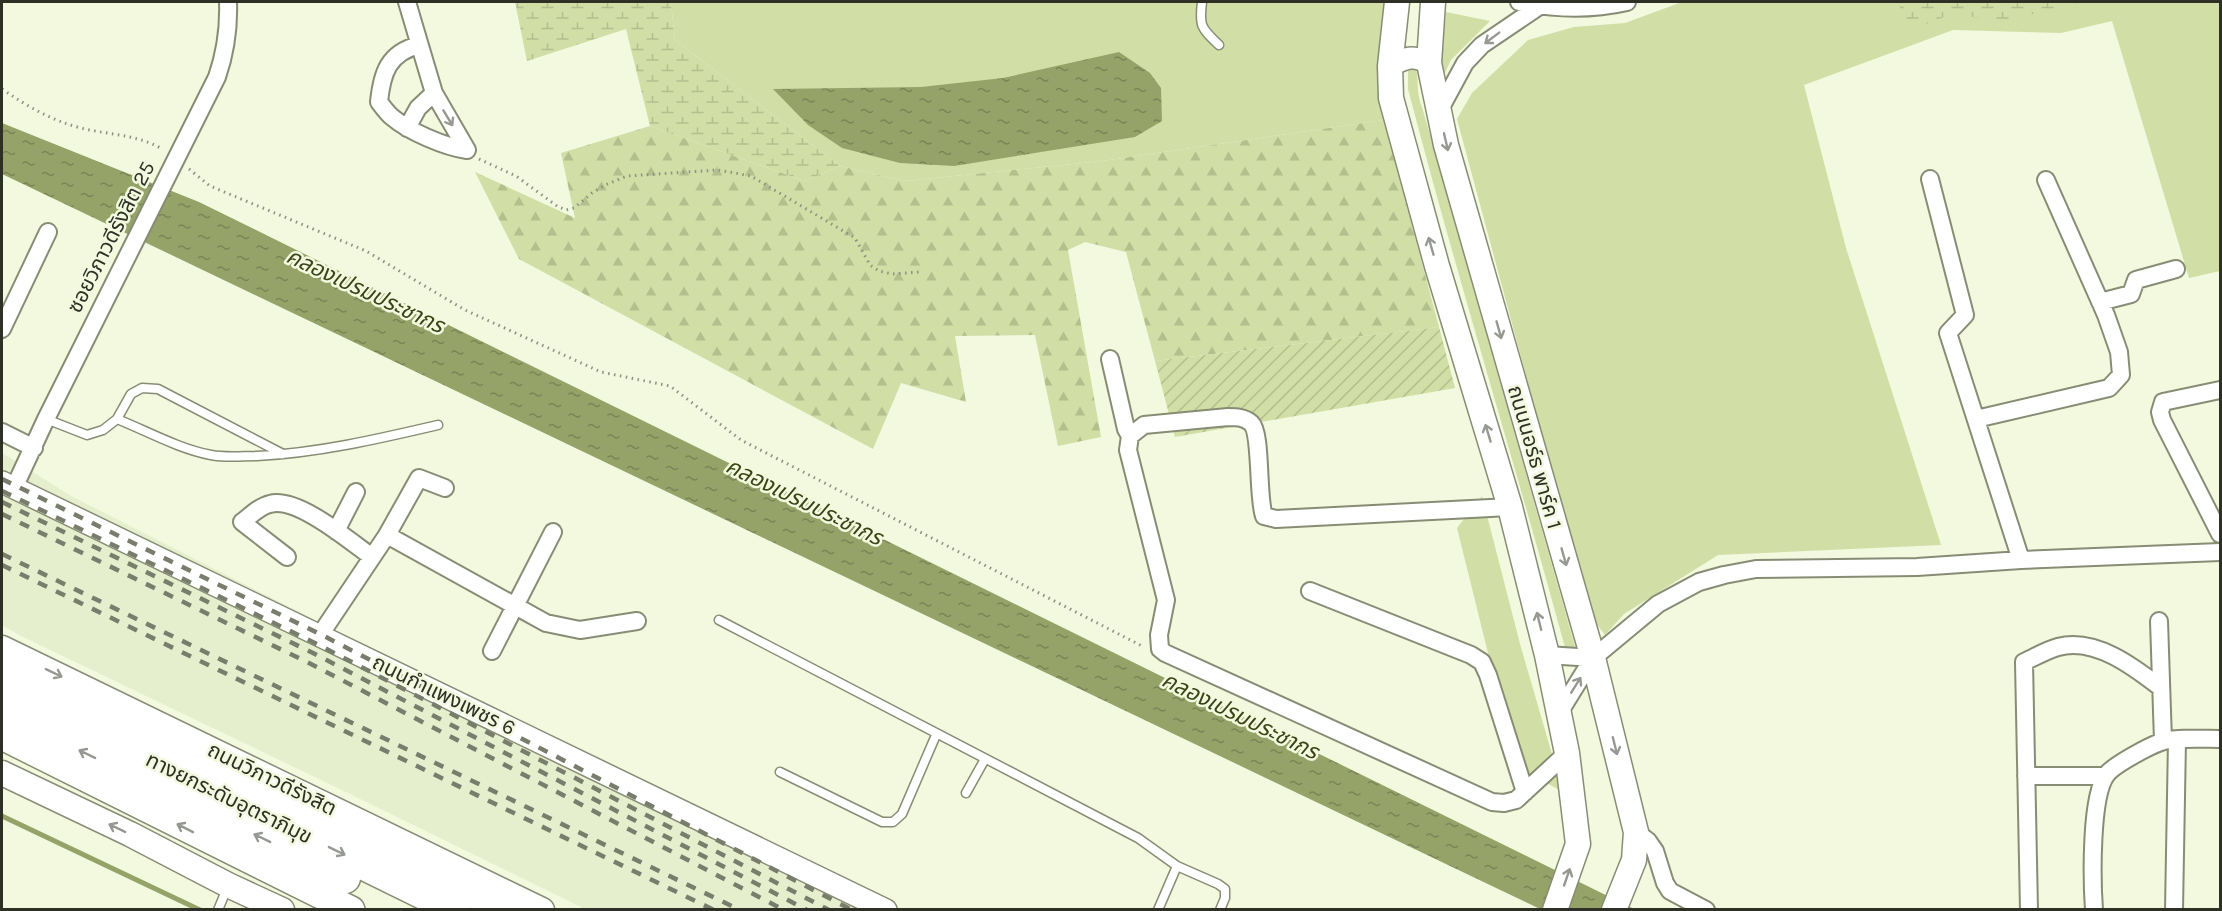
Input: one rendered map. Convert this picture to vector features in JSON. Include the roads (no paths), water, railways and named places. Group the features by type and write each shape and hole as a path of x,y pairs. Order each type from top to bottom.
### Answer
{"highway":[{"name":"ถนนวิภาวดีรังสิต","path":"2,669 507,909"},
{"name":"ทางยกระดับอุตราภิมุข","path":"2,687 456,909"},
{"name":"ทางยกระดับอุตราภิมุข","path":"2,712 409,909"},
{"path":"2,736 351,909"},
{"path":"342,830 486,883"},
{"path":"311,891 338,909"}],"main road":[{"name":"ถนนนอร์ธ พาร์ค 1","path":"1397,2 1390,66 1391,98 1437,266 1510,507 1547,655 1567,753 1578,844 1555,909"},
{"name":"ถนนนอร์ธ พาร์ค 1","path":"1433,2 1429,63 1449,157 1593,658 1636,832 1634,860 1614,909"},
{"name":"ถนนวิภาวดีรังสิต","path":"2,648 542,909"},
{"path":"2,773 130,834 223,898 282,909"}],"street":[{"name":"ซอยวิภาวดีรังสิต 25","path":"8,485 34,448 46,419 217,76 225,55 229,30 228,2"},
{"path":"406,2 434,93 467,150 456,148 407,128 391,117 379,102 381,81 389,64 403,49 419,45"},
{"path":"1439,111 1465,63 1528,3 1564,8 1609,6 1626,2"},
{"path":"1390,66 1406,57 1417,56 1429,63"},
{"path":"407,128 418,108 434,93"},
{"path":"1929,179 1965,315 1948,333 2021,560"},
{"path":"1976,419 2109,388 2121,375 2119,352 2100,302 2046,180"},
{"path":"2,329 48,232"},
{"path":"2100,302 2131,294 2136,280 2176,269"},
{"path":"1110,359 1126,429 1130,436 1128,450 1166,600 1159,635 1160,649 1492,802 1504,803 1516,800 1567,753"},
{"path":"2220,390 2163,402 2160,412 2220,534"},
{"path":"1130,436 1144,424 1228,417 1241,417 1250,422 1257,436 1260,504 1264,516 1275,519 1510,507"},
{"path":"2,432 34,448"},
{"path":"320,635 387,535 419,478 445,488"},
{"name":"ถนนกำแพงเพชร 6","path":"8,485 886,909"},
{"path":"336,531 356,492"},
{"path":"287,557 242,522 270,504 293,506 320,519 372,557"},
{"path":"492,651 553,532"},
{"path":"387,535 546,623 580,630 637,621"},
{"path":"1559,712 1593,658 1658,604 1699,582 1724,574 1756,569 1917,567 2021,560 2220,552"},
{"path":"1310,591 1471,655 1482,662 1525,792"},
{"path":"2159,621 2161,688 2170,741 2174,909"},
{"path":"2029,909 2024,662 2058,647 2078,645 2108,654 2137,670 2161,688"},
{"path":"1547,655 1593,658"},
{"path":"2094,909 2092,885 2097,796 2105,776 2114,767 2170,741 2220,738"},
{"path":"2026,776 2105,776"},
{"path":"1636,832 1656,851 1665,883 1670,891 1706,909"}],"lane":[{"path":"1202,2 1200,20 1203,29 1219,45"},
{"path":"46,419 87,435 103,430 117,419 131,394 142,388 158,390 285,454"},
{"path":"117,419 189,448 211,455 228,457 285,454 367,442 438,425"},
{"path":"718,620 1138,838 1177,866 1218,884 1225,889 1225,898 1220,909"},
{"path":"780,772 882,822 893,822 902,814 936,735"},
{"path":"966,793 985,759"},
{"path":"1158,909 1177,866"}],"water":[{"path":"1119,52 1150,73 1161,88 1162,121 1135,137 954,166 900,163 842,148 808,125 773,89 921,87 1003,78"},
{"name":"คลองเปรมประชากร","path":"2,123 199,202 1634,909 1540,909 2,174"}],"waterway":[{"path":"2,816 200,910"}],"railway":[{"path":"2,479 322,635 852,910"},
{"path":"2,491 317,644 829,910"},
{"path":"2,502 313,653 807,910"},
{"path":"2,514 309,663 784,910"},
{"path":"2,554 740,910"},
{"path":"2,565 714,910"}]}
